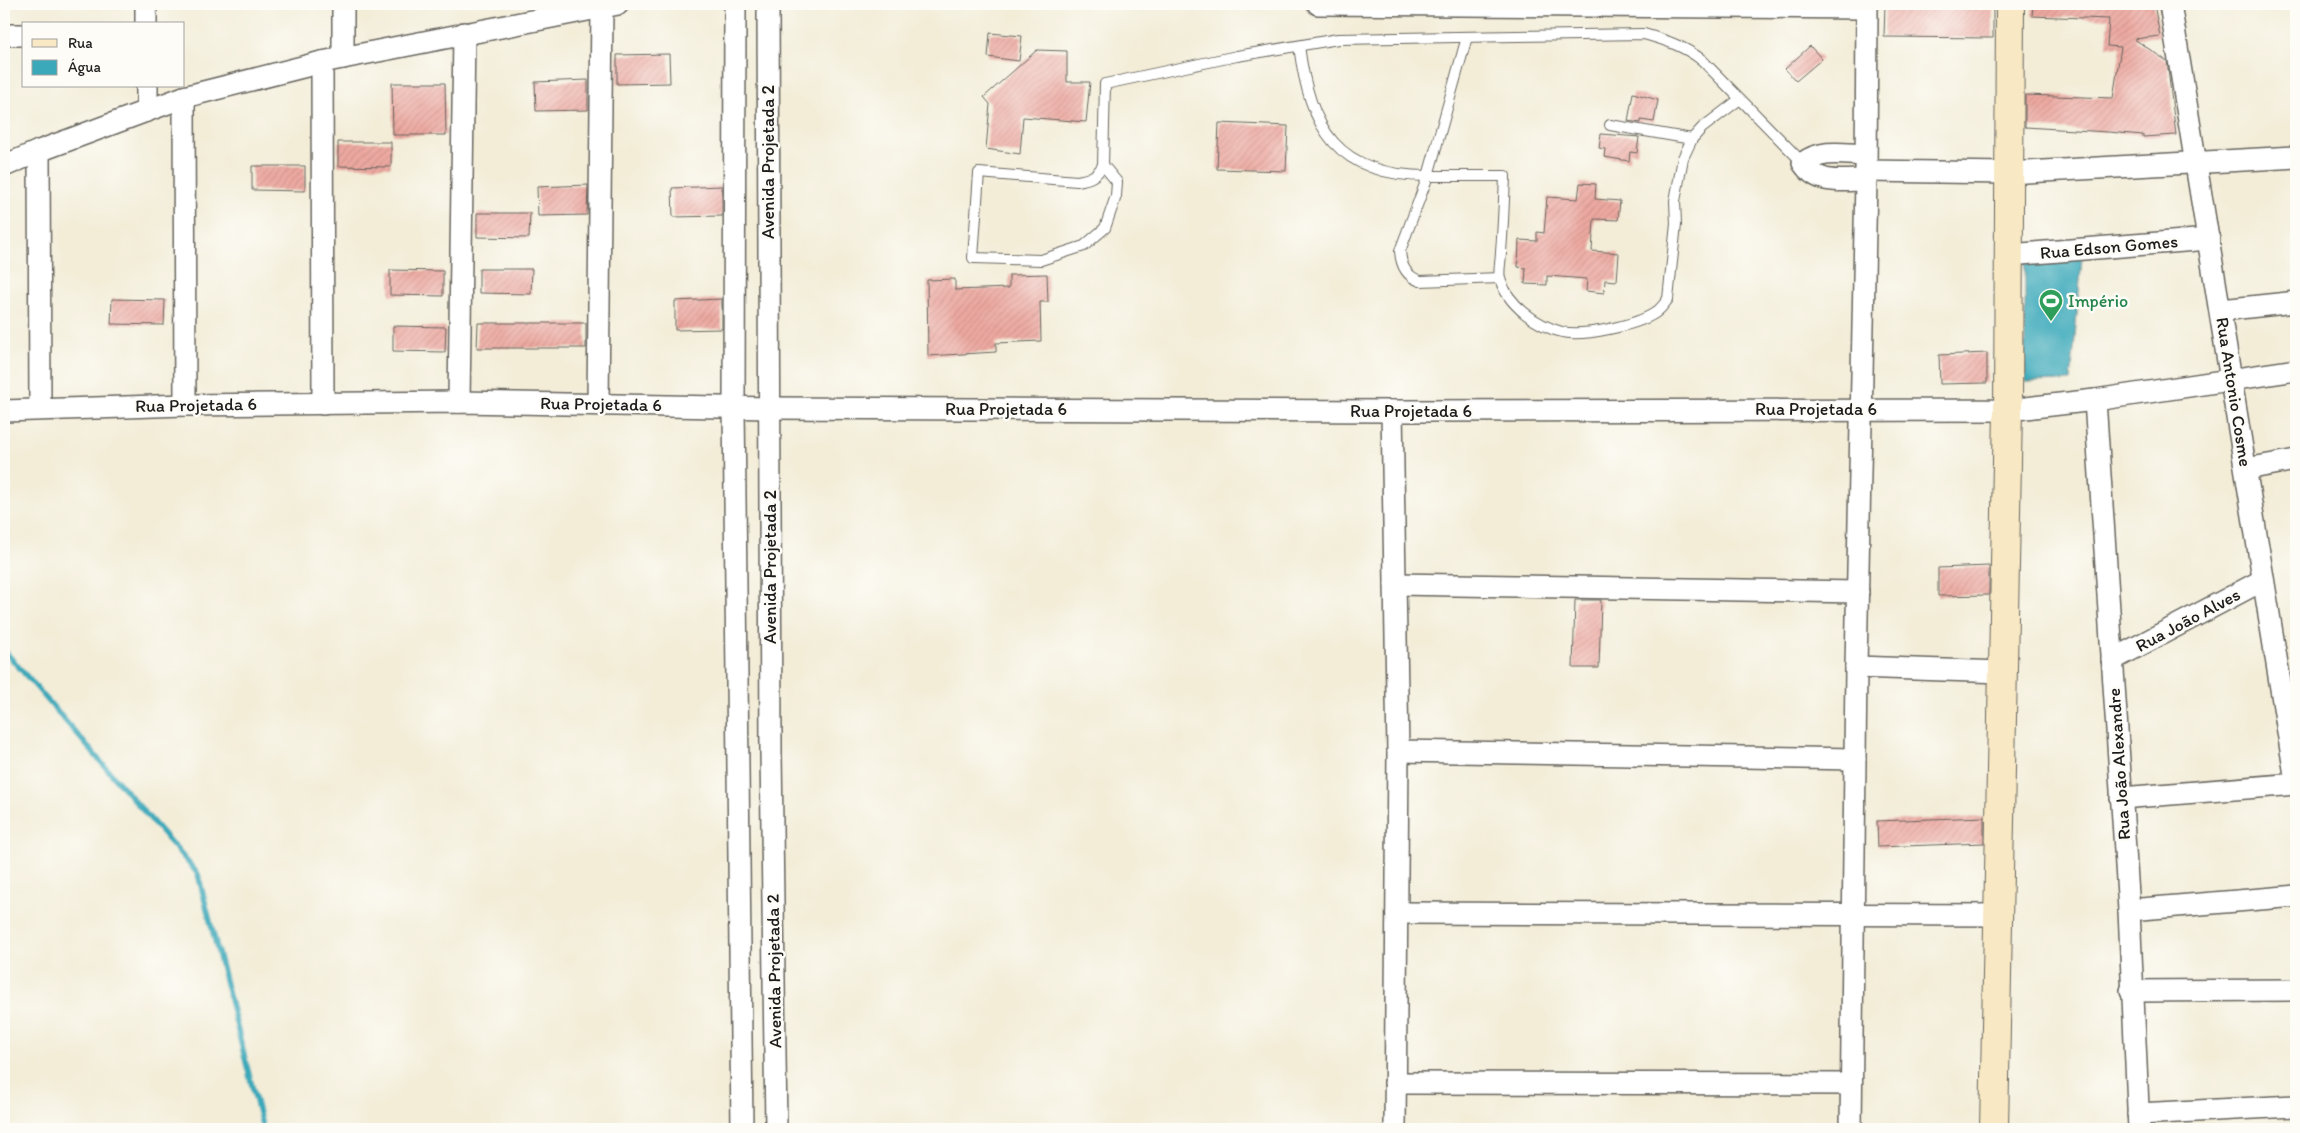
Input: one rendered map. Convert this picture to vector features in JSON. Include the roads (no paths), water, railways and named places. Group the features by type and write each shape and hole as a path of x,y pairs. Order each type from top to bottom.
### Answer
{"street":[{"path":"146,4 146,22"},
{"path":"343,4 343,58"},
{"name":"Avenida Projetada 2","path":"735,4 734,407 742,1129"},
{"name":"Avenida Projetada 2","path":"768,4 771,752 776,1129"},
{"path":"1318,4 1866,6 1866,169 1856,667 1852,1126"},
{"path":"1994,1129 2000,915 2008,410 2010,4"},
{"name":"Rua Antonio Cosme","path":"2170,4 2195,164 2233,381 2263,580 2287,664 2296,783"},
{"path":"4,166 184,97 322,62 464,33 537,12 610,5 598,404"},
{"path":"459,402 464,33"},
{"path":"4,35 22,34"},
{"path":"322,62 323,404"},
{"path":"147,88 147,111"},
{"path":"184,97 185,405"},
{"path":"39,151 40,409"},
{"path":"1803,163 1812,156 1830,153 1866,169 2008,174 2296,157"},
{"name":"Rua Edson Gomes","path":"2009,255 2209,239"},
{"path":"2221,310 2296,302"},
{"name":"Rua Projetada 6","path":"4,411 185,405 459,402 770,408 1392,411 2008,410 2233,381 2296,370"},
{"name":"Rua João Alexandre","path":"2096,400 2129,910 2138,1122"},
{"path":"1392,411 1398,752 1395,1129"},
{"path":"2246,469 2296,460"},
{"name":"Rua João Alves","path":"2112,660 2263,580"},
{"path":"1395,584 1858,592"},
{"path":"1856,667 2003,672"},
{"path":"1398,752 1855,759"},
{"path":"2121,798 2296,783"},
{"path":"2129,910 2296,896"},
{"path":"1397,914 2000,915"},
{"path":"2131,991 2296,990"},
{"path":"1395,1084 1851,1084"},
{"path":"2138,1122 2296,1106"}],"lane":[{"path":"1103,165 1117,182 1116,196 1105,228 1092,241 1084,246 1041,260 973,258 979,172 1076,181 1091,179 1099,172 1103,165 1105,84 1237,56 1338,39 1644,34 1688,50 1702,60 1803,163"},
{"path":"1467,37 1428,176 1400,251 1400,261 1410,277 1420,280 1500,278"},
{"path":"1299,46 1304,82 1328,137 1346,155 1378,170 1408,176 1505,176 1500,278 1523,312 1543,326 1564,332 1596,331 1640,320 1656,312 1668,299 1676,224 1675,201 1683,158 1692,139 1702,128 1740,99"},
{"path":"1610,125 1692,139"}],"water":[{"name":"Império","path":"2082,258 2071,381 2025,382 2025,262"}],"waterway":[{"path":"4,650 198,874 263,1129"}],"place":[{"name":"Império","path":"2051,322"}]}
